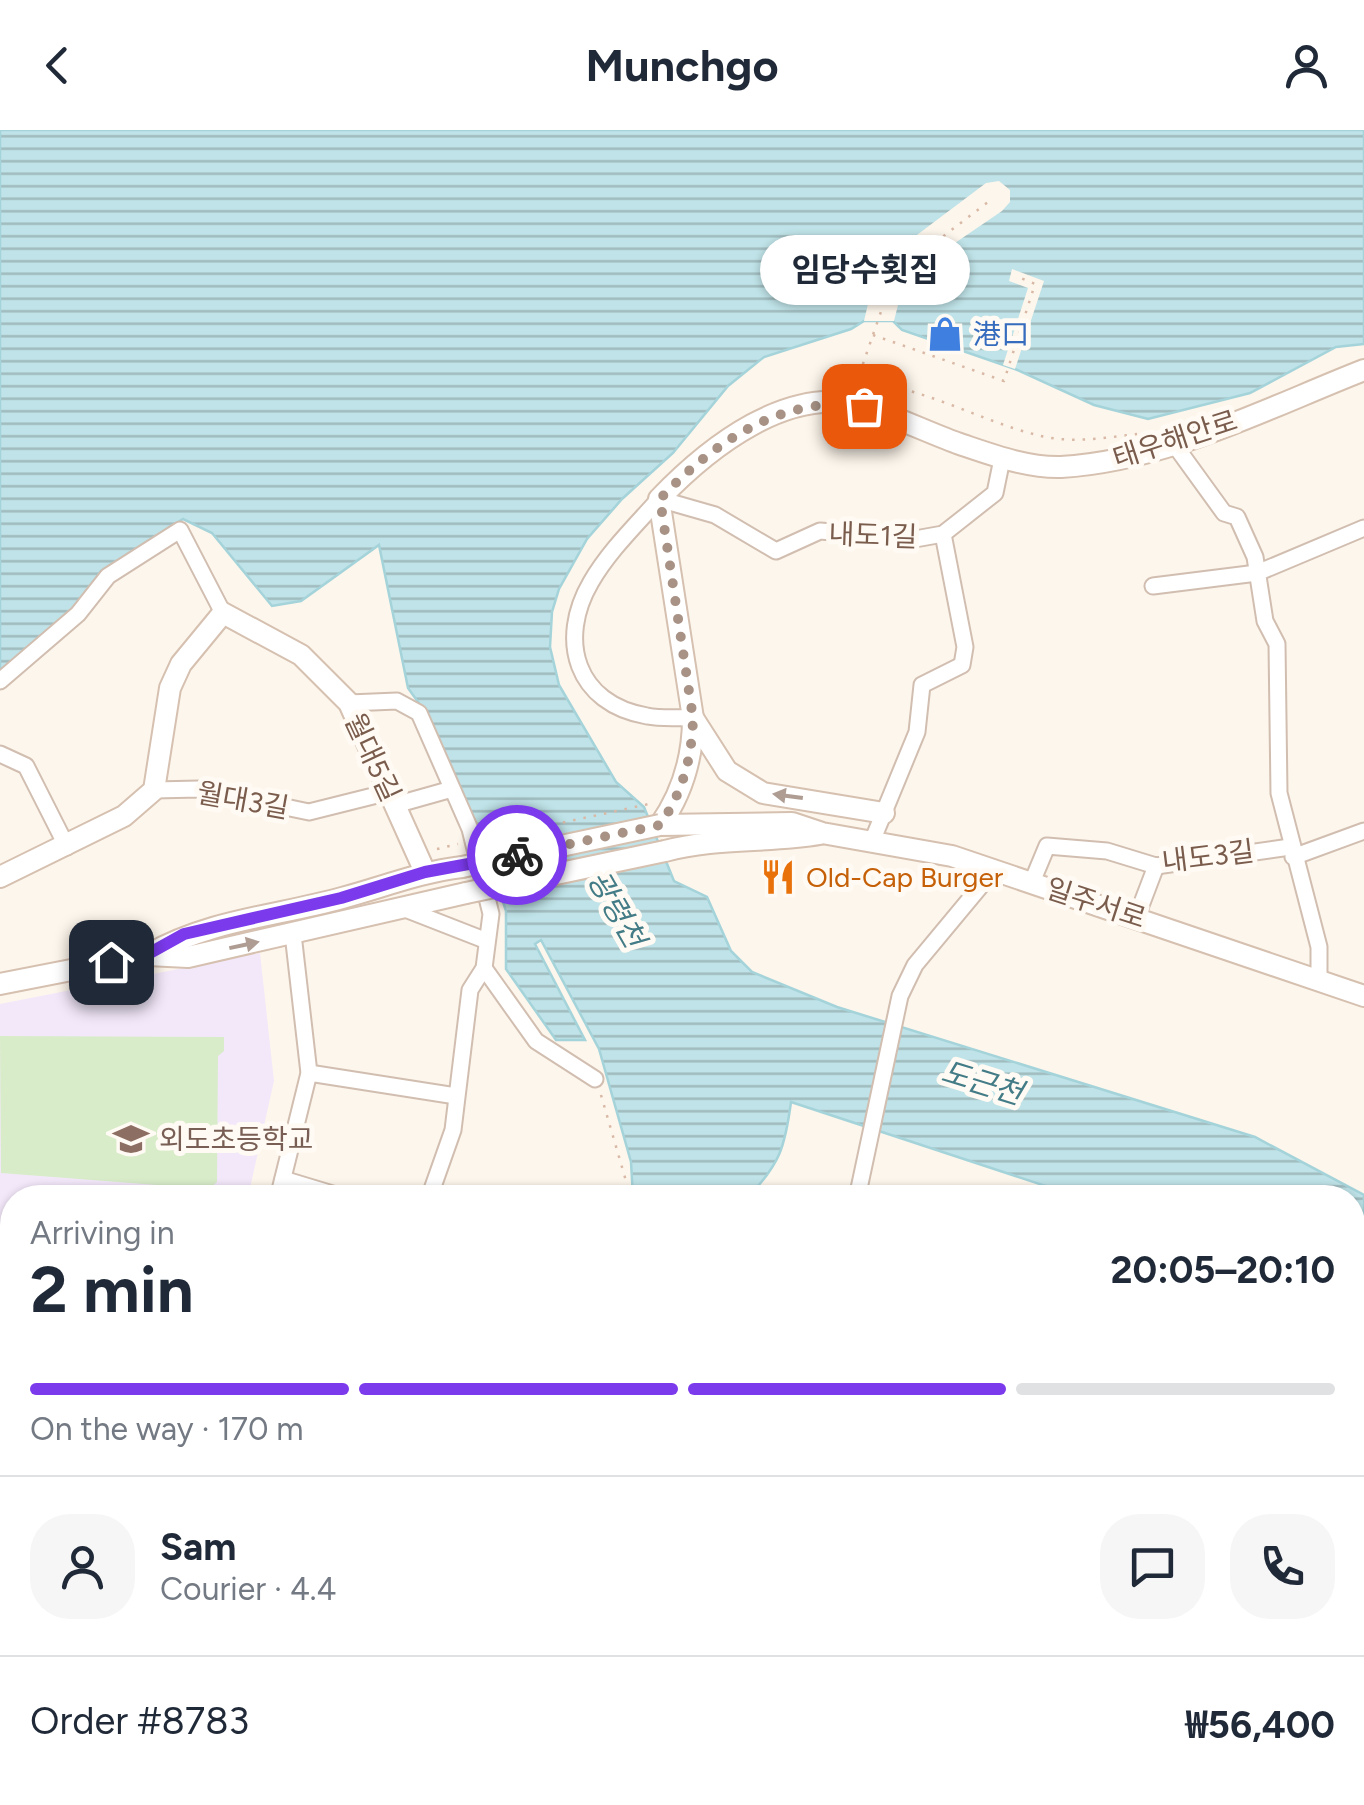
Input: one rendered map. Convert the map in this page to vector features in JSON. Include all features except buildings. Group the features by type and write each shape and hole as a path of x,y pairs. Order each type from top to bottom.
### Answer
{"main road":[{"name":"태우해안로","path":"660,499 719,448 778,412 853,394 1002,459 1054,467 1109,463 1174,444 1364,370"},
{"path":"660,499 693,718 692,752 675,804 660,825"},
{"path":"0,877 124,816 154,790 170,688 181,664 223,613"},
{"name":"월대5길","path":"223,613 301,654 349,703 426,861"},
{"path":"693,718 728,770 763,792 884,813"},
{"name":"일주서로","path":"426,861 462,866 660,825 792,823 994,870 1364,996"},
{"name":"일주서로","path":"405,909 730,839 789,839 822,833"},
{"path":"148,954 184,934 341,898 426,861"},
{"path":"0,984 148,954 188,957 405,909"}],"street":[{"name":"내도3길","path":"1174,444 1224,513 1236,517 1257,573 1265,621 1277,644 1280,666 1276,752 1291,852 1319,947 1319,980"},
{"path":"943,534 995,492 1002,459"},
{"name":"내도1길","path":"660,499 714,515 776,552 820,531 914,539 943,534 965,648 962,665 922,685 916,732 874,839"},
{"name":"태우해안로","path":"660,499 613,550 589,585 574,621 572,646 579,672 607,700 645,716 693,718"},
{"path":"1153,586 1257,573 1364,528"},
{"path":"0,681 78,614 108,576 180,530 223,613"},
{"path":"349,703 398,701 419,713 476,841 491,914 484,968 470,990 453,1130 434,1185"},
{"path":"0,754 26,766 67,847"},
{"name":"월대3길","path":"154,790 199,789 309,812 452,789"},
{"name":"내도3길","path":"1032,882 1047,846 1107,851 1156,866 1291,852 1364,832"},
{"path":"1137,916 1156,866"},
{"path":"861,1185 900,996 914,965 994,870"},
{"path":"405,909 487,941"},
{"path":"282,1185 309,1073 293,934"},
{"path":"484,968 536,1042 595,1078"},
{"path":"309,1073 456,1096"},
{"path":"284,1179 304,1185"}],"path":[{"path":"853,394 894,274 992,199"},
{"path":"873,335 1004,382 1036,284 1016,276"},
{"path":"816,388 834,382 853,394 898,389 1041,436 1078,440 1142,434"},
{"path":"426,861 476,841 651,804"},
{"path":"595,1078 627,1185"}],"shaded area":[{"name":"외도초등학교","path":"260,953 274,1081 251,1185 0,1185 0,1004"}],"green space":[{"path":"0,1036 224,1037 224,1051 218,1056 217,1182 214,1185 157,1185 1,1173"}],"water":[{"path":"0,130 1364,130 1364,344 1336,347 1250,393 1148,419 1094,405 1015,369 902,330 893,321 864,321 851,329 764,357 728,386 673,453 622,499 587,539 559,589 552,612 550,647 559,685 616,782 644,807 674,881 707,897 731,951 752,972 837,1007 1255,1137 1345,1185 1043,1185 791,1102 779,1154 758,1185 632,1185 631,1162 599,1049 541,940 535,944 585,1040 556,1040 506,969 506,911 482,838 423,709 408,688 379,545 301,601 272,606 212,533 183,519 101,571 74,608 0,671"}],"pier":[{"path":"999,181 1010,190 1010,202 1002,211 905,277 894,321 864,321 877,265 986,183"},
{"path":"1012,269 1044,281 1015,369 1003,365 1028,288 1009,281"}],"way so far":[{"path":"517,855 660,825 675,804 692,752 693,718 660,499 681,477 732,438 778,412 808,404 864,406"}],"place":[{"name":"港口","path":"945,334"},
{"name":"임당수횟집","path":"864,406"},
{"name":"Old-Cap Burger","path":"778,877"},
{"name":"외도초등학교","path":"131,1139"}],"route":[{"path":"111,962 148,954 184,934 341,898 425,872 517,855"}],"water label":[{"name":"광령천","path":"616,909"},
{"name":"도근천","path":"982,1083"}]}
